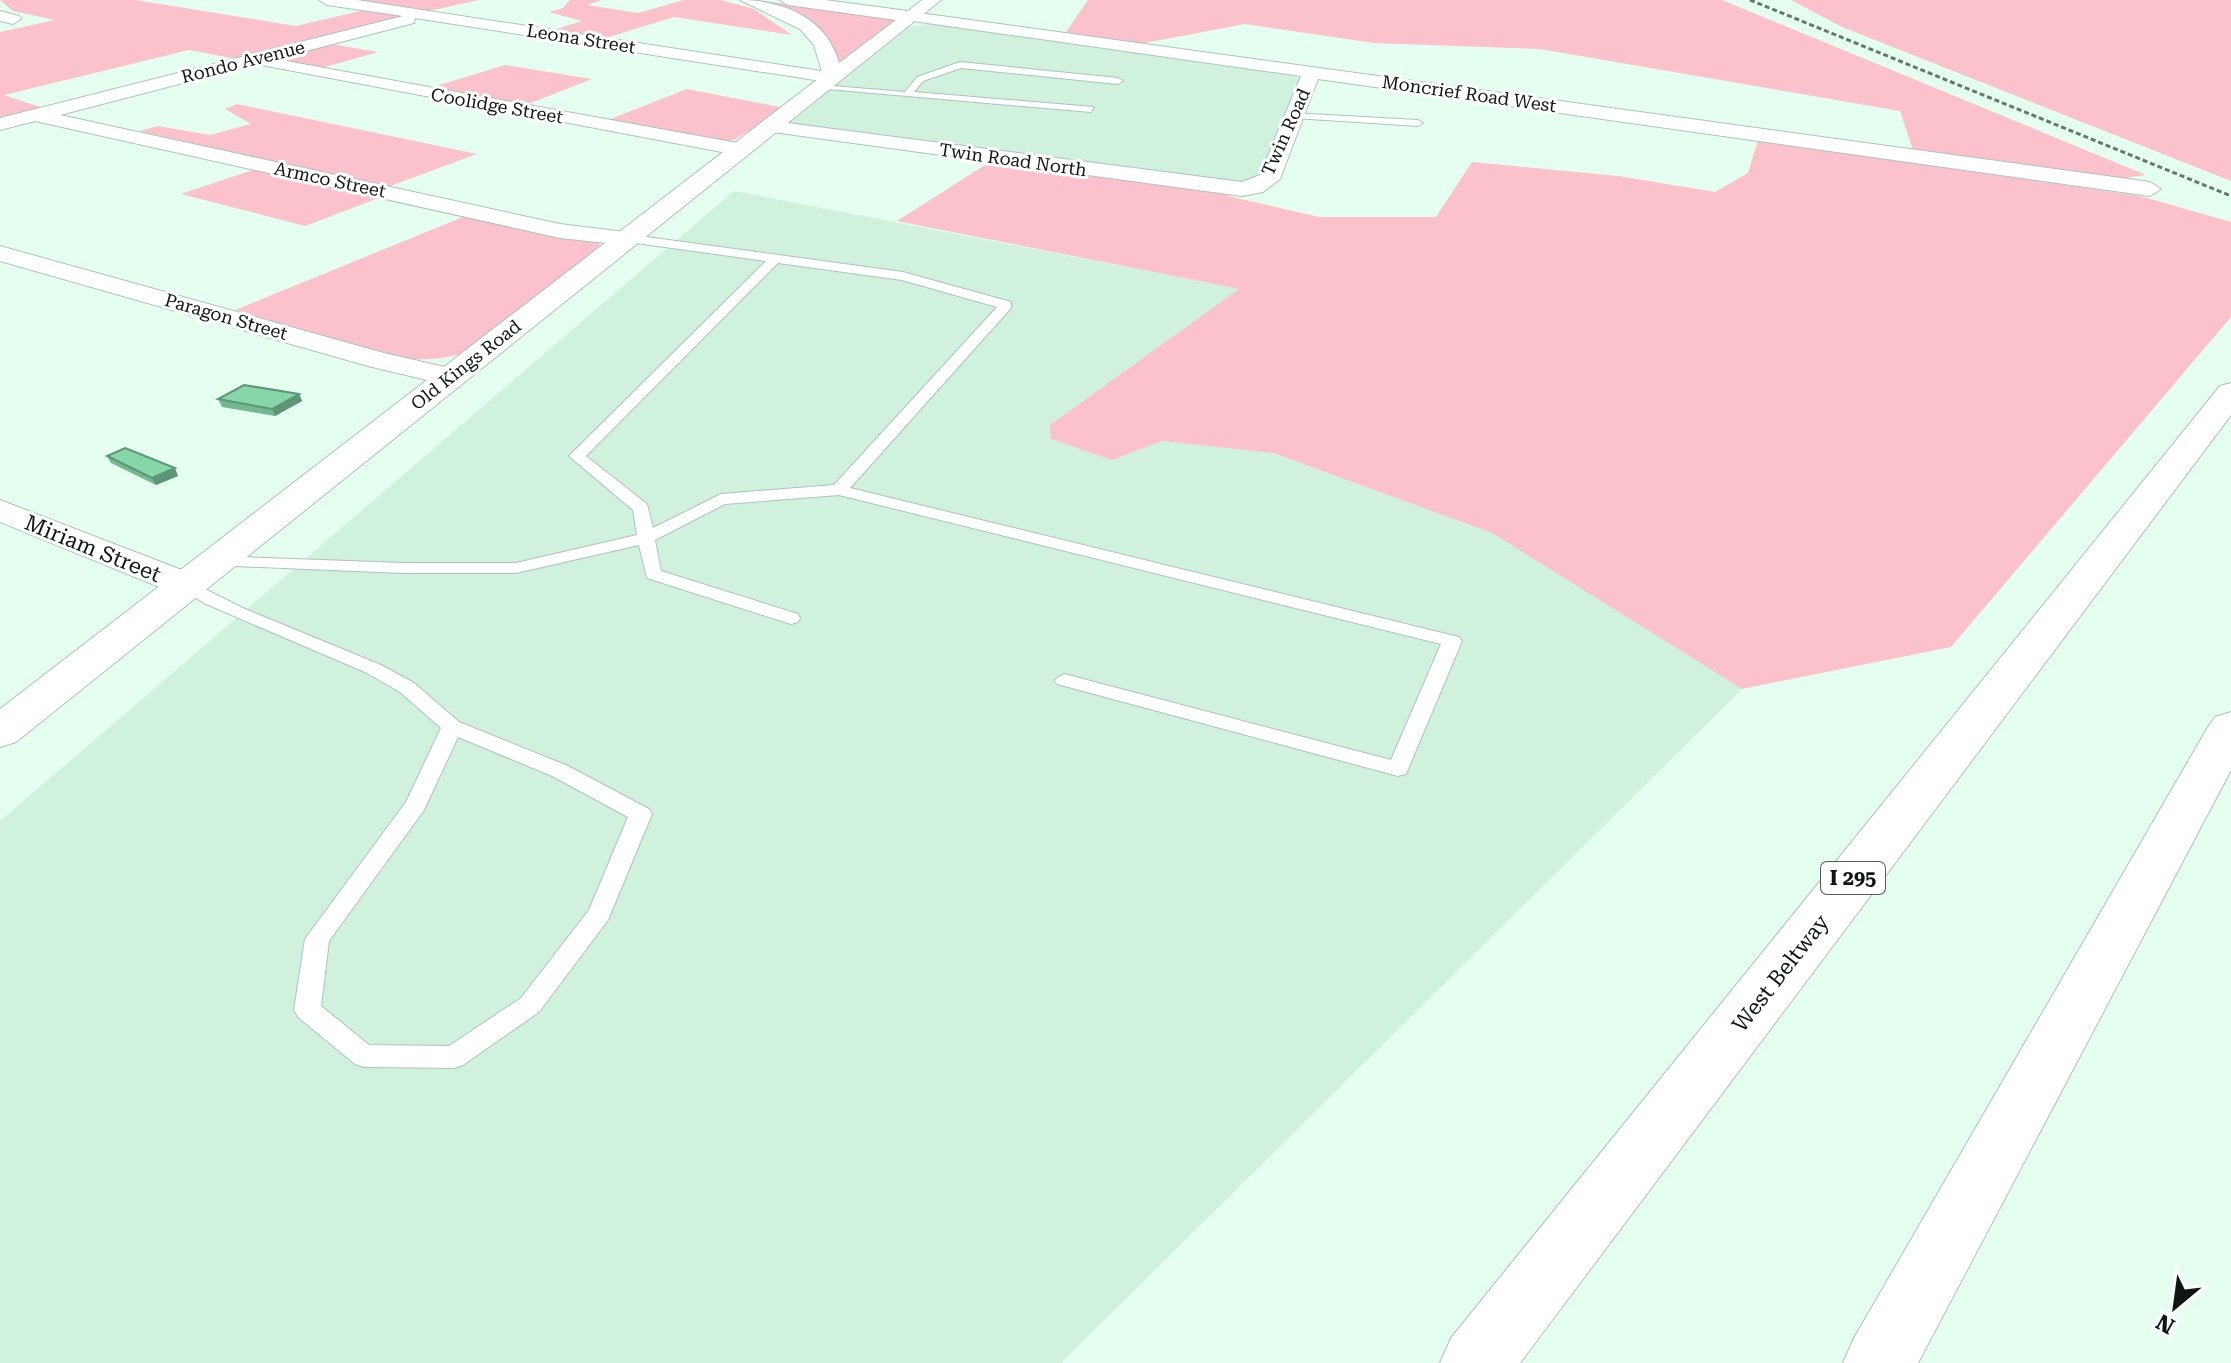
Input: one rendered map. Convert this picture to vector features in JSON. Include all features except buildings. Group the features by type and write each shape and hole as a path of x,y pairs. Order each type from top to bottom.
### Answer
{"main road":[{"path":"748,0 798,20 823,43 828,66 827,83"},
{"name":"Moncrief Road West","path":"788,0 849,8 924,6"},
{"name":"Old Kings Road","path":"0,732 924,6"},
{"name":"West Beltway","path":"1476,1363 2231,393"},
{"path":"1879,1363 2231,727"}],"street":[{"name":"Leona Street","path":"327,0 827,83"},
{"name":"Rondo Avenue","path":"0,124 471,4"},
{"name":"Moncrief Road West","path":"924,6 1312,72 2150,189"},
{"name":"Coolidge Street","path":"251,60 743,150"},
{"name":"Twin Road","path":"1255,187 1269,179 1312,72"},
{"name":"Armco Street","path":"35,115 560,231 625,238"},
{"name":"Twin Road North","path":"772,127 1224,189 1255,187"},
{"name":"Paragon Street","path":"0,253 378,360 452,377"},
{"name":"Miriam Street","path":"0,510 187,585"}],"lane":[{"path":"907,95 920,79 960,65 1118,81"},
{"path":"827,83 907,95 1091,109"},
{"path":"1294,115 1418,123"},
{"path":"625,238 903,276 1006,305 839,490"},
{"path":"777,257 577,456 641,508 653,574 791,618"},
{"path":"216,561 402,568 516,568 646,538 721,499 839,490 1452,641 1398,769 1064,680"},
{"path":"187,585 219,606 314,643 401,684 452,727 560,771 641,814 599,914 530,1005 454,1057 364,1056 307,1010 317,939 416,805 452,727"}],"shaded area":[{"path":"0,0 135,0 296,26 369,9 408,16 236,59 189,50 4,95 43,108 0,119 0,32 55,20 13,11"},
{"path":"337,0 479,0 429,11"},
{"path":"570,0 602,0 587,5 638,13 684,0 721,0 754,9 792,35 674,17 599,40 547,32 582,21 549,12 563,8"},
{"path":"754,0 890,16 898,22 840,66 829,41 773,6"},
{"path":"1088,0 1722,0 2146,175 2116,179 1913,150 1900,111 1540,49 1374,43 1245,24 1134,45 1064,35"},
{"path":"1791,0 2231,0 2231,181 1842,27"},
{"path":"939,22 1290,73 1299,79 1259,178 1244,184 798,127 790,122 909,27"},
{"path":"325,43 378,52 318,69 281,61 283,54"},
{"path":"505,65 592,79 518,108 423,90"},
{"path":"687,89 785,108 734,140 716,142 603,122"},
{"path":"237,104 477,154 385,188 139,131 158,126 210,135 251,124 225,109"},
{"path":"1758,140 2140,196 2231,222 2231,317 1951,647 1742,689 1492,533 1273,453 1162,441 1112,460 1051,439 1050,425 1239,289 897,221 993,160 1228,192 1228,196 1319,217 1436,217 1472,162 1618,176 1715,192 1748,173"},
{"path":"259,168 384,196 305,226 181,194"},
{"path":"734,191 1240,289 1050,425 1112,460 1162,441 1272,453 1492,533 1742,689 1061,1363 0,1363 0,821"},
{"path":"468,215 593,240 602,246 472,351 444,358 397,358 235,310"}],"railway":[{"path":"1750,0 2231,196"}]}
